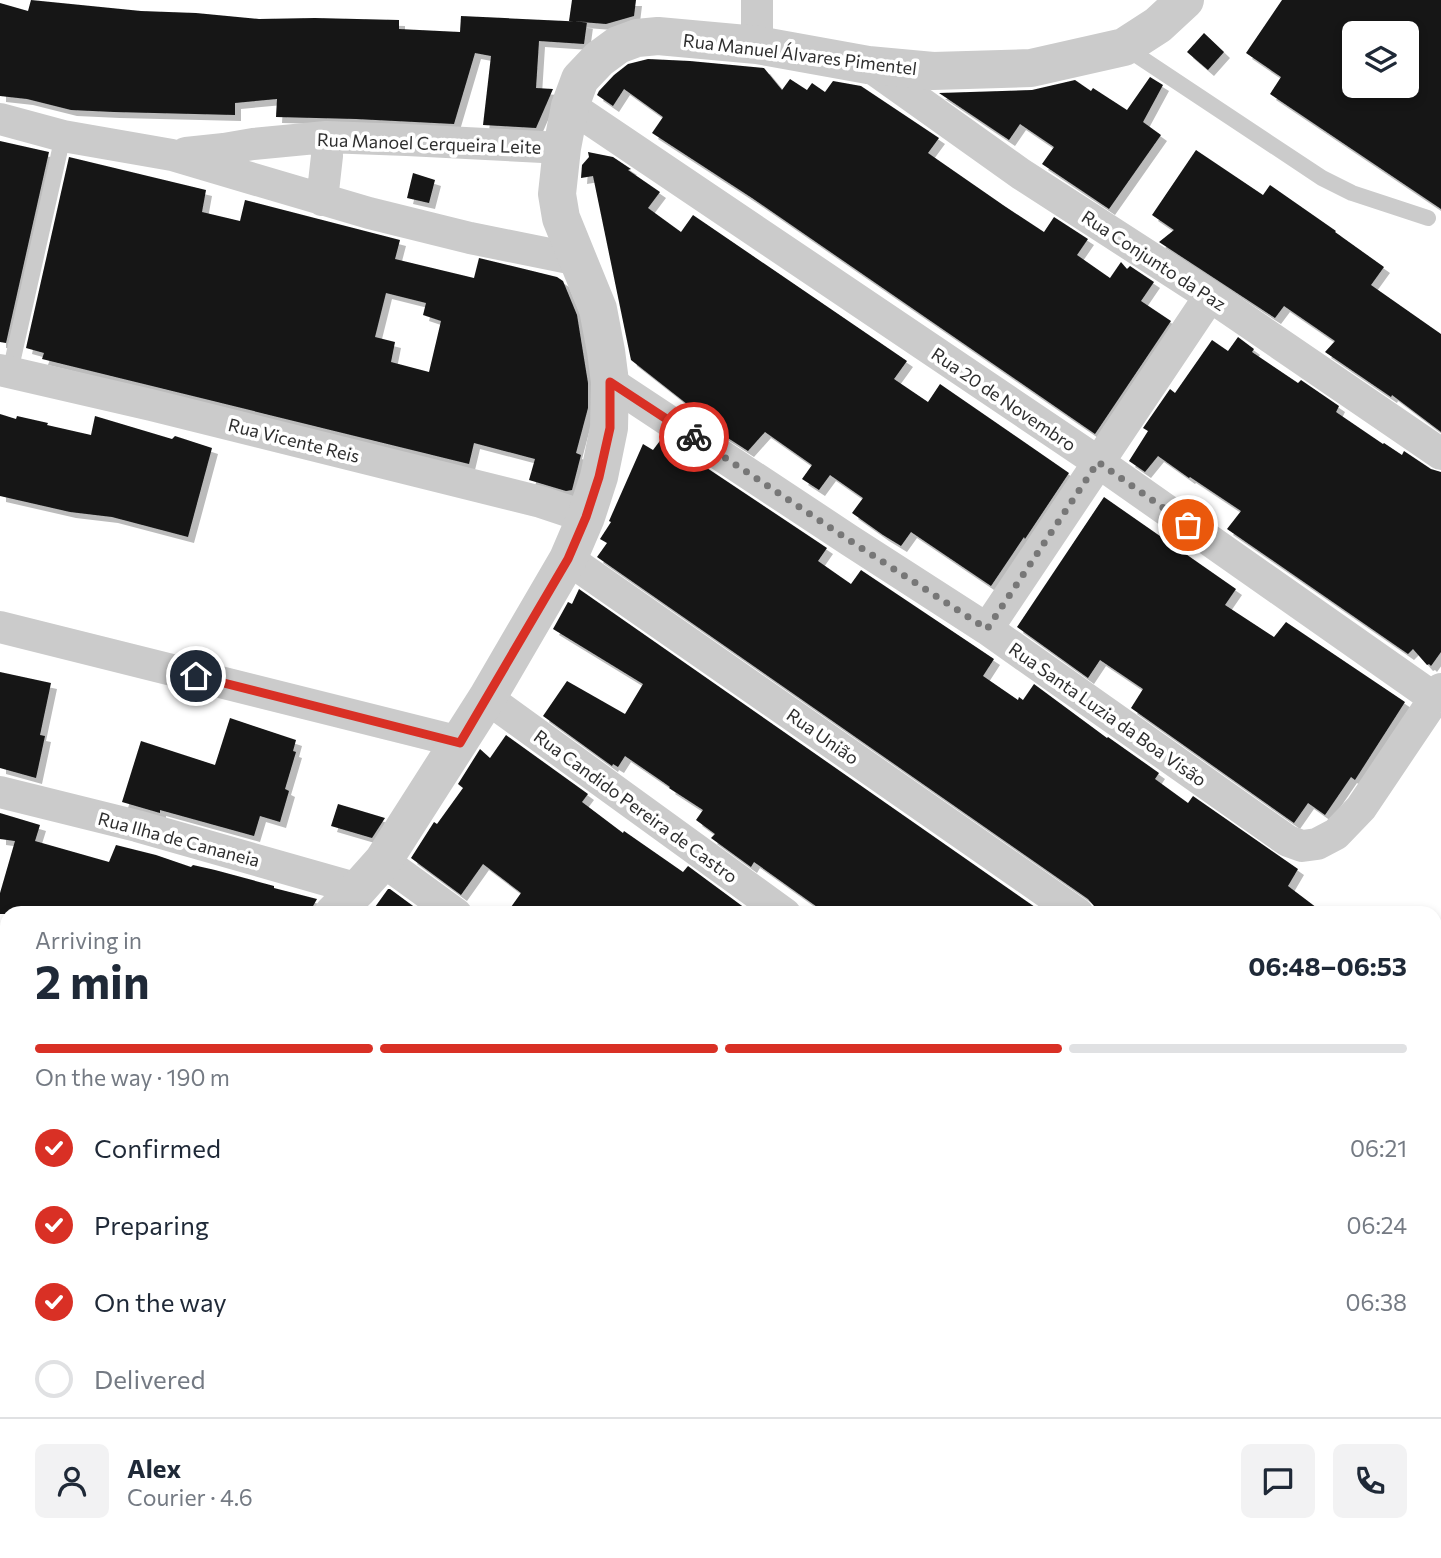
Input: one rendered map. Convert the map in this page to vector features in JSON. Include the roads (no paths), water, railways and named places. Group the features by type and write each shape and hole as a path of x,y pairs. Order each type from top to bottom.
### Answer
{"street":[{"path":"757,0 757,45"},
{"name":"Rua Manuel Álvares Pimentel","path":"345,902 383,861 487,698 568,559 599,477 610,428 610,382 598,309 561,218 557,194 570,106 580,79 598,59 618,45 637,38 658,36 757,45 868,65 933,71 1031,68 1124,47 1158,26 1185,0"},
{"name":"Rua Conjunto da Paz","path":"868,65 1021,174 1210,296 1441,454"},
{"name":"Rua 20 de Novembro","path":"570,106 1438,694"},
{"path":"0,119 63,136 172,155 322,200 470,238 579,260"},
{"path":"322,200 327,156 326,137"},
{"name":"Rua Manoel Cerqueira Leite","path":"172,155 326,137 562,148"},
{"path":"987,629 1210,296"},
{"name":"Rua Vicente Reis","path":"5,371 541,502 586,517"},
{"name":"Rua Santa Luzia da Boa Visão","path":"610,382 987,629 1288,841 1302,846 1317,844 1336,834 1361,808 1438,694"},
{"name":"Rua União","path":"568,559 1067,906"},
{"path":"0,627 460,743"},
{"name":"Rua Candido Pereira de Castro","path":"487,698 774,906"},
{"name":"Rua Ilha de Cananeia","path":"0,792 137,826 345,902"},
{"path":"383,861 445,906"}],"lane":[{"path":"1124,47 1321,178 1352,193 1428,218"},
{"path":"5,371 63,136"}]}
